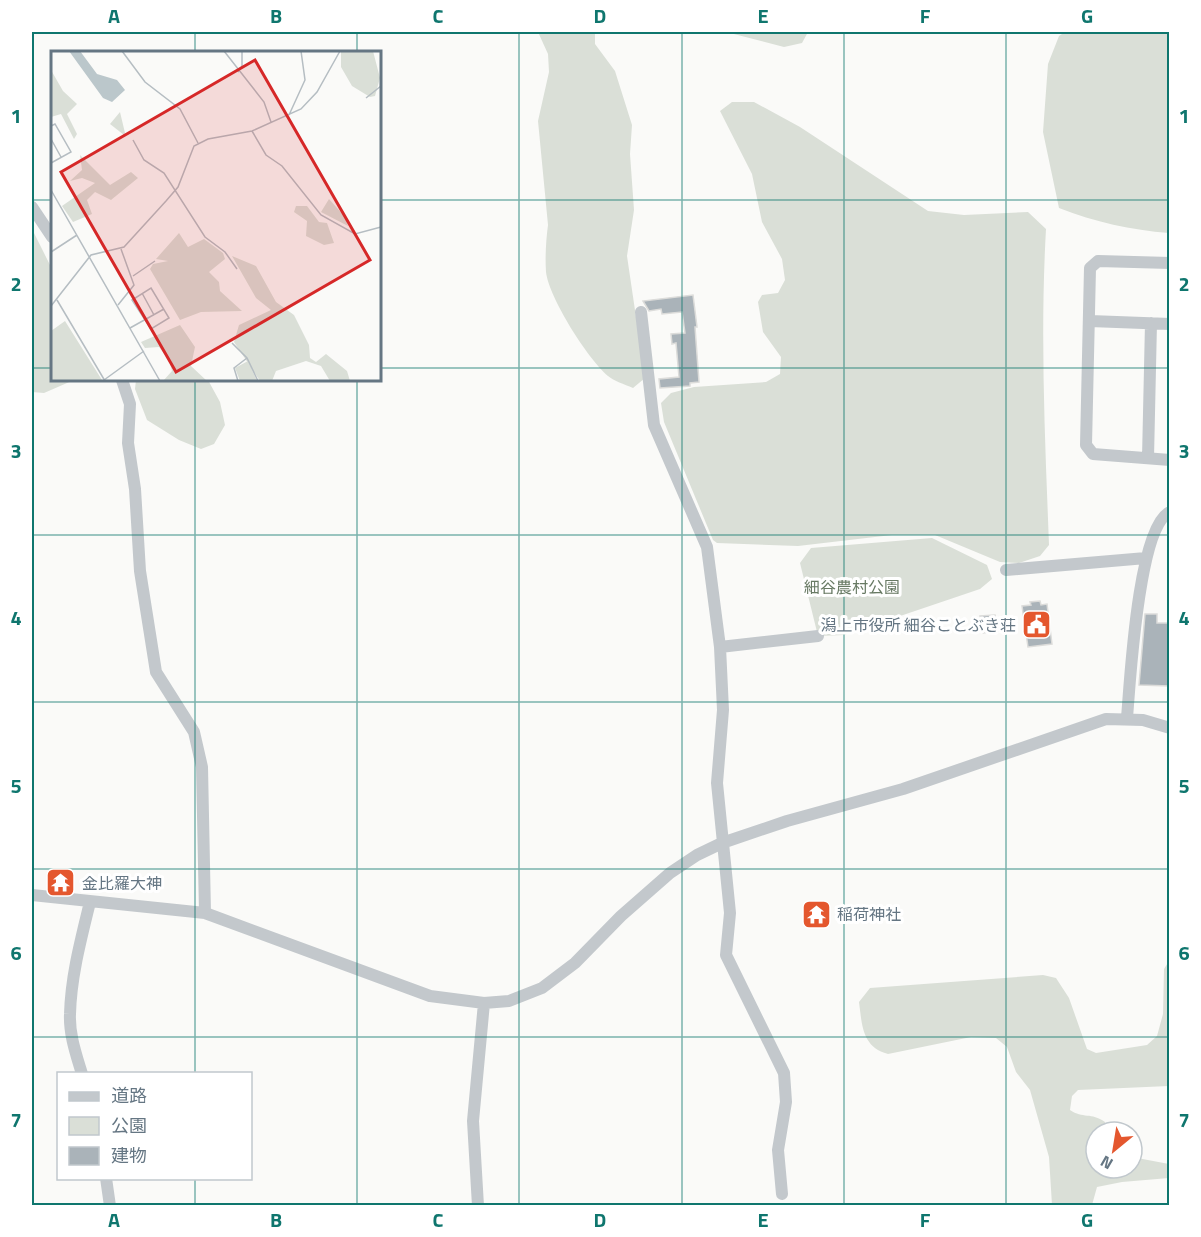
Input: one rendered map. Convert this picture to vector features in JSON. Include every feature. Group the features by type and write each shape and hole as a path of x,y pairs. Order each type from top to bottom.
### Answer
{"street":[{"path":"32,207 51,236"},
{"path":"1170,263 1098,261 1090,268 1086,445 1093,454 1170,460"},
{"path":"641,312 654,425 706,548 720,647 723,710 717,783 730,913 726,955 784,1073 786,1102 778,1150 782,1194"},
{"path":"1090,321 1170,324"},
{"path":"1148,458 1151,323"},
{"path":"122,381 130,404 128,442 135,489 140,571 156,672 194,732 202,767 205,913"},
{"path":"1127,718 1135,621 1146,558 1154,532 1163,515 1170,512"},
{"path":"1006,570 1146,558"},
{"path":"720,647 818,636"},
{"path":"32,895 90,903 205,913 430,996 484,1003 509,1001 542,988 575,963 621,916 670,873 697,855 722,843 787,821 903,789 1106,719 1143,720 1170,728"},
{"path":"81,1072 74,1049 70,1015 77,955 90,903"},
{"path":"478,1206 473,1121 484,1003"},
{"path":"106,1180 110,1206"}],"green space":[{"path":"538,32 595,32 595,44 615,71 632,125 630,154 634,210 627,256 645,378 633,388 608,376 590,356 554,297 546,272 548,225 538,121 549,72 548,54"},
{"path":"726,32 808,32 802,43 784,47"},
{"path":"1065,32 1169,32 1169,233 1113,225 1059,208 1043,132 1048,64 1059,36"},
{"path":"732,102 754,102 800,127 928,211 964,215 1028,212 1046,229 1043,348 1049,545 1040,556 1019,563 1000,562 935,535 892,535 798,546 717,543 713,540 664,422 661,403 671,393 694,387 766,382 780,374 781,357 763,332 758,302 762,295 778,293 785,280 782,259 762,222 752,174 720,111"},
{"path":"32,229 51,267 51,381 72,381 44,393 32,392"},
{"path":"136,381 209,381 220,402 225,425 214,444 201,449 179,440 147,420 135,389"},
{"name":"細谷農村公園","path":"932,538 987,565 992,579 980,589 844,635 818,636 800,563 811,548"},
{"path":"1169,961 1169,1086 1078,1090 1072,1096 1070,1110 1101,1120 1084,1120 1084,1180 1144,1180 1144,1159 1169,1164 1169,1178 1122,1182 1097,1187 1092,1205 1052,1205 1049,1157 1030,1090 1016,1072 1007,1047 996,1038 971,1037 888,1054 879,1051 868,1041 859,1002 870,988 1043,975 1056,978 1069,998 1087,1049 1096,1053 1147,1045 1157,1036 1163,1014 1164,969"}],"building":[{"path":"693,295 699,382 690,383 690,386 660,388 659,379 679,377 676,343 672,344 671,334 685,333 682,312 662,314 661,309 649,311 643,301"},
{"name":"潟上市役所 細谷ことぶき荘","path":"1040,601 1041,605 1047,604 1052,644 1028,647 1022,606"},
{"path":"1145,614 1157,614 1157,623 1170,623 1170,686 1139,685"},
{"path":"995,615 998,631 983,633 980,616"}],"place":[{"name":"潟上市役所 細谷ことぶき荘","path":"1037,625"},
{"name":"金比羅大神","path":"61,883"},
{"name":"稲荷神社","path":"816,914"}]}
